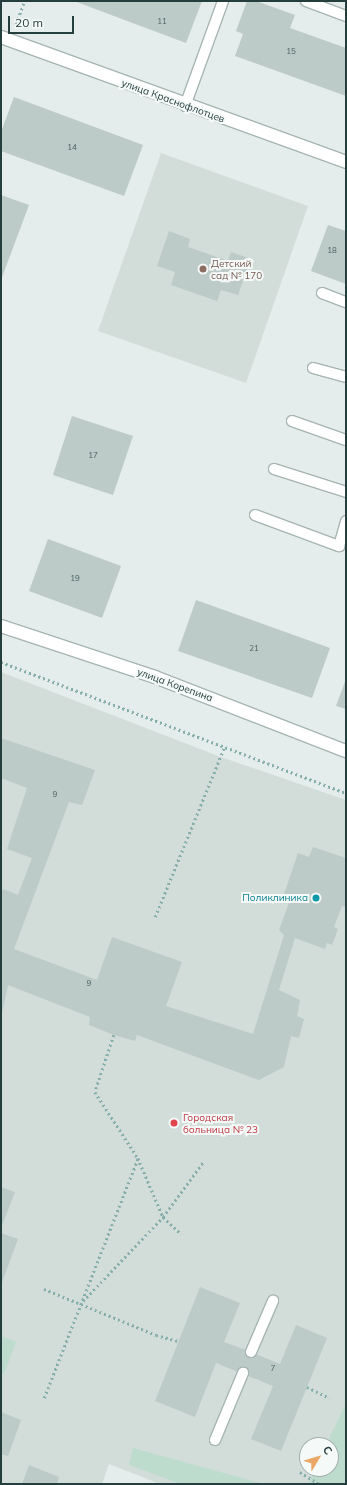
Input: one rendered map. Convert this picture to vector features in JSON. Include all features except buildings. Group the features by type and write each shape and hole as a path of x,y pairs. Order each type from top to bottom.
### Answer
{"street":[{"name":"улица Краснофлотцев","path":"1,37 185,106 346,162"},
{"name":"улица Корепина","path":"1,626 155,677 346,751"}],"lane":[{"path":"185,106 223,1"},
{"path":"306,1 346,16"},
{"path":"322,293 346,302"},
{"path":"313,368 346,377"},
{"path":"292,421 346,440"},
{"path":"274,469 346,492"},
{"path":"255,515 339,546 346,521"},
{"path":"251,1352 273,1301"},
{"path":"215,1440 243,1373"}],"path":[{"path":"1,662 224,748 346,793"},
{"path":"155,917 224,748"},
{"path":"114,1035 95,1092 138,1158 163,1217 181,1234"},
{"path":"44,1398 138,1158"},
{"path":"82,1302 163,1217 204,1160"},
{"path":"44,1289 82,1302 156,1335 179,1341"},
{"path":"307,1387 330,1398"},
{"path":"308,1477 319,1484"}],"shaded area":[{"name":"Детский сад № 170","path":"161,153 308,206 246,383 98,331"},
{"name":"Городская больница № 23","path":"1,672 221,757 346,800 346,1484 160,1484 109,1464 102,1484 1,1484"}],"green space":[{"path":"1,1336 16,1342 4,1374 1,1373"},
{"path":"346,1403 346,1484 308,1484 311,1477 339,1477 339,1437 330,1437"},
{"path":"133,1448 264,1484 181,1484 129,1465"}],"place":[{"name":"Детский сад № 170","path":"203,269"},
{"name":"Поликлиника","path":"316,898"},
{"name":"Городская больница № 23","path":"174,1123"}]}
